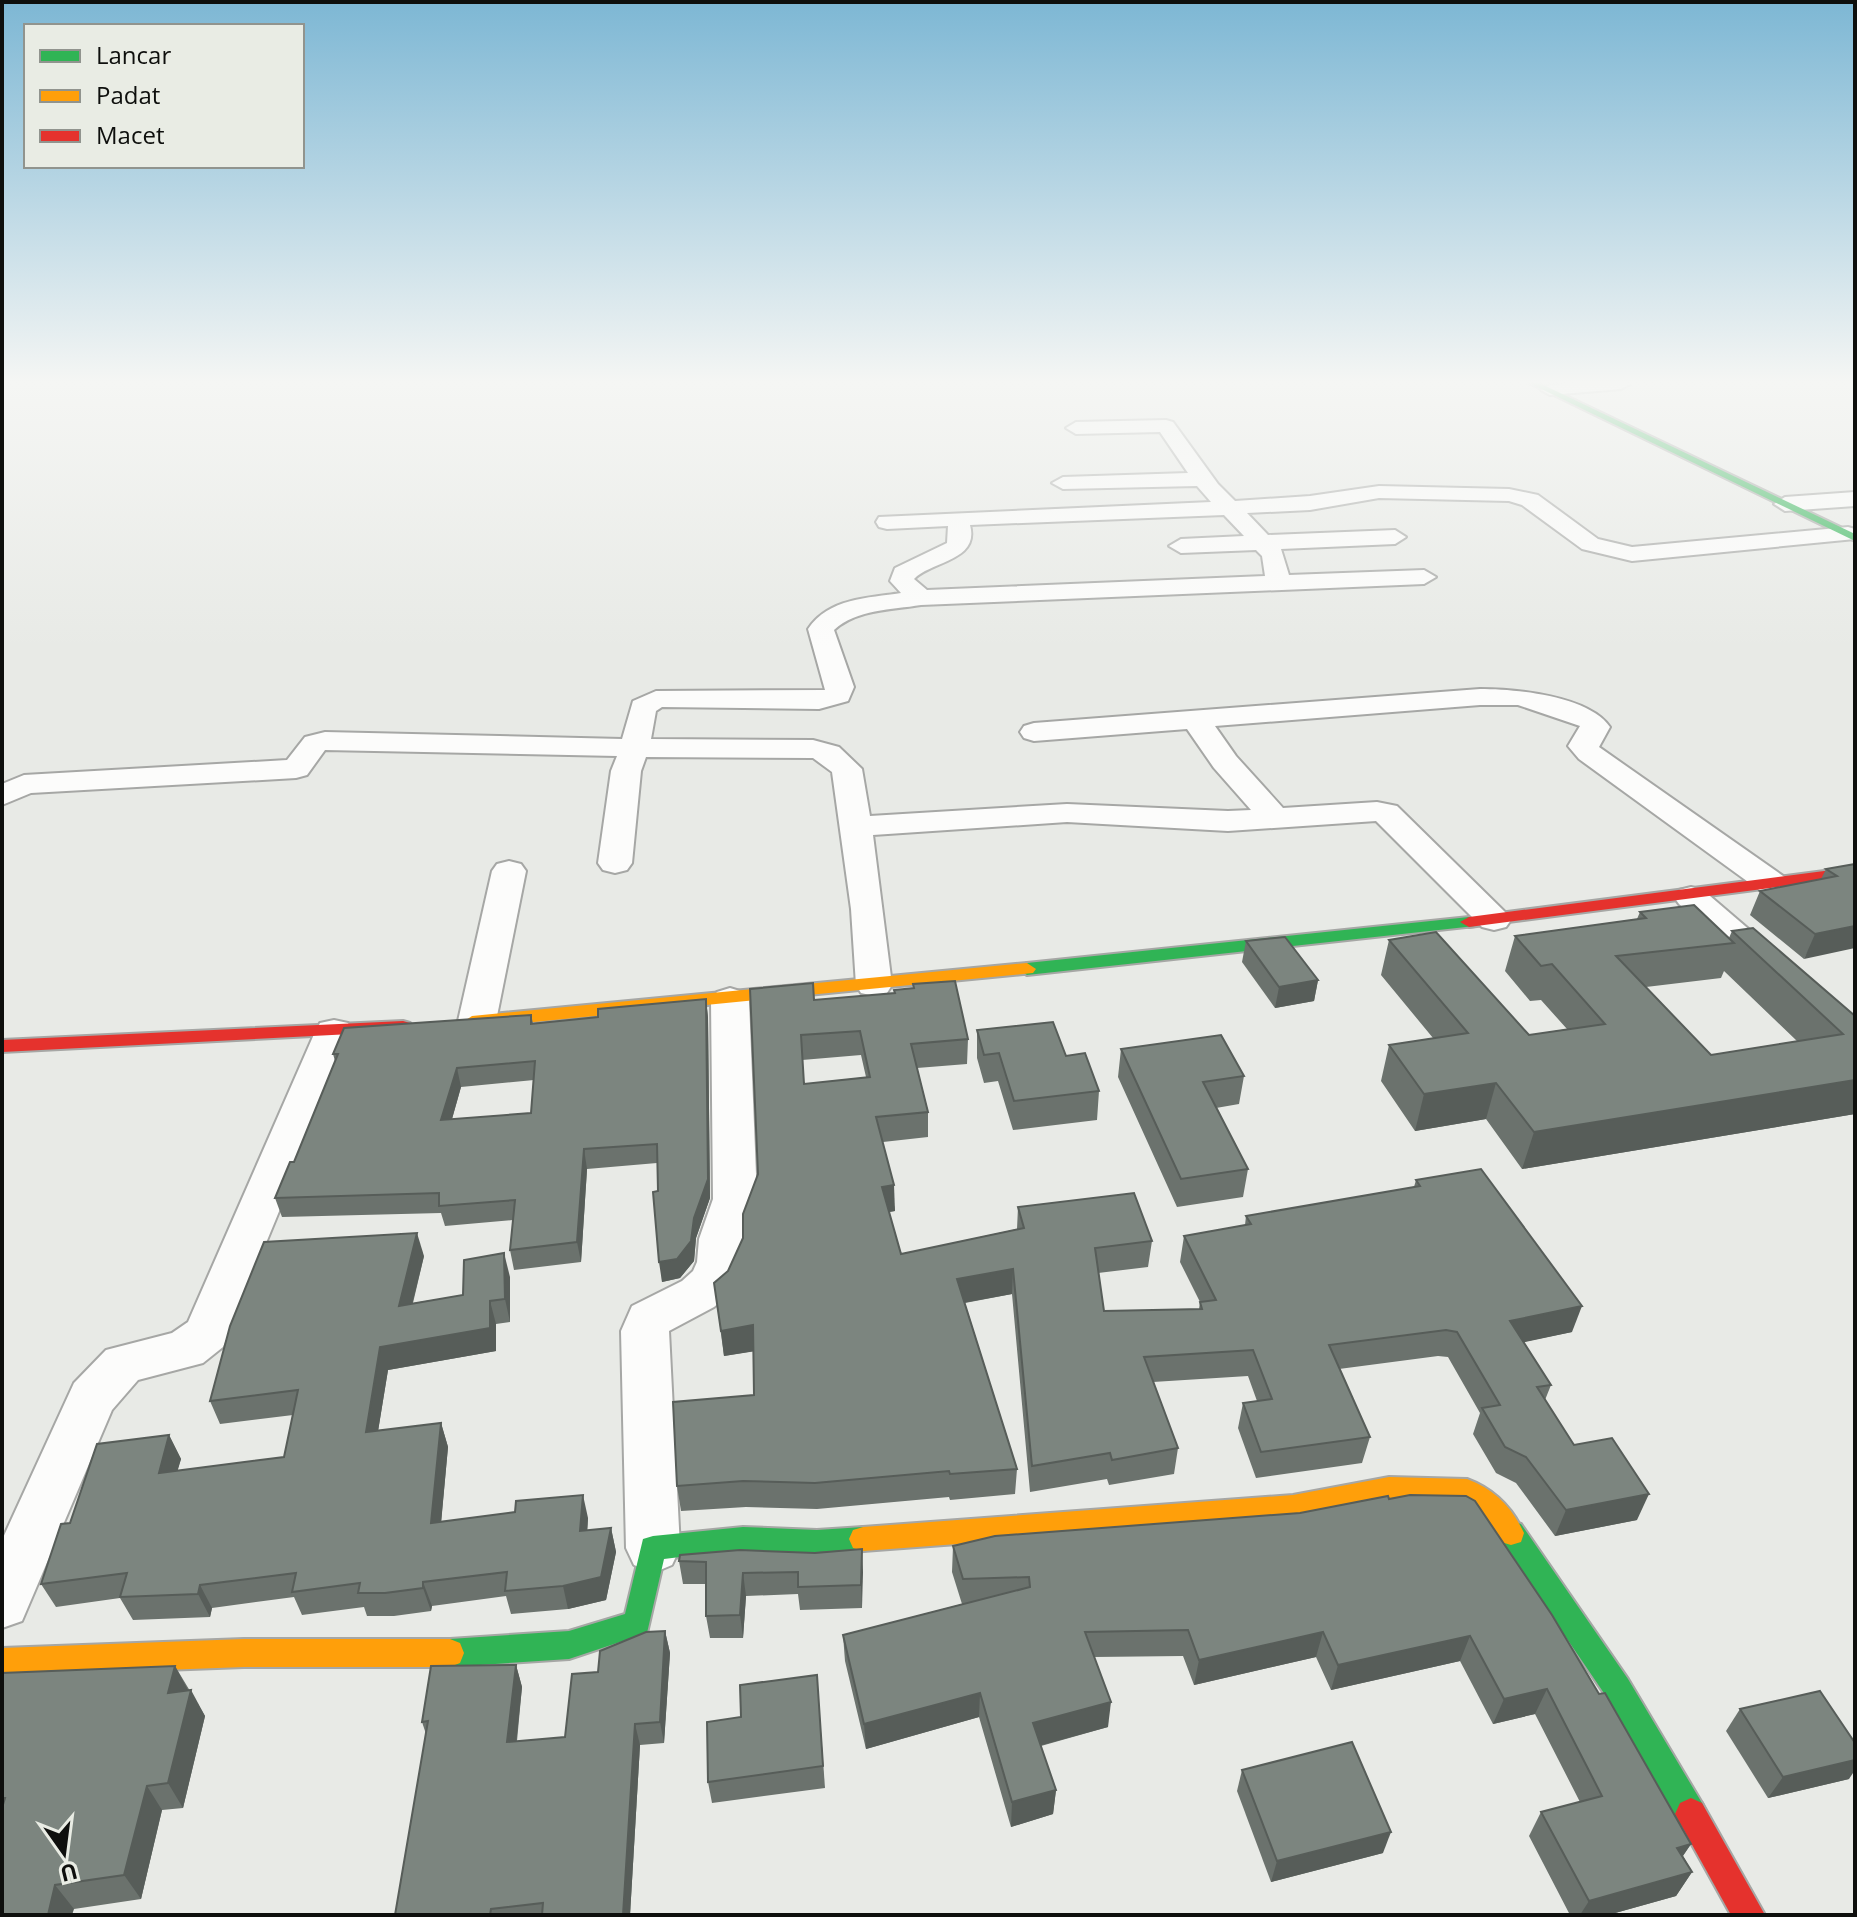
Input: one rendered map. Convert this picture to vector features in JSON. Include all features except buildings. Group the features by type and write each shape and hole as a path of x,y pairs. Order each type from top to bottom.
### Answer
{"street":[{"path":"1197,469 1230,508 1266,542 1274,555 1278,583"},
{"path":"1714,469 1852,536"},
{"path":"1063,483 1204,479"},
{"path":"887,522 1230,508 1310,503 1379,492 1509,495 1530,500 1590,544 1632,554 1852,536"},
{"path":"1785,504 1855,499"},
{"path":"921,598 902,581 903,573 957,547 961,534 957,519"},
{"path":"1181,546 1395,537"},
{"path":"615,863 626,771 635,748 643,707 656,699 832,699 838,695 840,687 821,629 837,614 857,607 921,598 1424,577"},
{"path":"1034,732 1508,695 1543,702 1590,720 1596,727 1583,746 1589,753 1643,796 1721,843 1774,885"},
{"path":"1195,719 1225,762 1276,819"},
{"path":"2,796 24,784 296,769 315,743 325,741 813,749 829,753 847,769 857,826 874,985"},
{"path":"857,826 1067,813 1228,821 1386,813 1494,920"},
{"path":"509,871 462,1022 730,1000 1494,920 1691,897 1855,872"},
{"path":"1691,897 1797,990"},
{"path":"2,1662 148,1653 555,1647 613,1637 637,1624 643,1608 645,1568 653,1548 645,1331 649,1319 698,1294 712,1282 720,1262 721,1239 735,1199 730,1000"},
{"path":"2,1046 418,1026"},
{"path":"2,1602 92,1398 123,1364 186,1349 206,1334 334,1032"},
{"path":"653,1548 743,1539 817,1542 1293,1507 1389,1489 1467,1491 1491,1505 1618,1689 1749,1915"}],"traffic: fast":[{"path":"1713,469 1855,538"},
{"path":"1027,969 1469,922"},
{"path":"1511,1533 1618,1689 1691,1814"},
{"path":"450,1653 569,1645 637,1624 653,1548 743,1539 817,1542 863,1539"}],"traffic: slow":[{"path":"472,1022 1027,969"},
{"path":"863,1539 1293,1507 1389,1489 1467,1491 1491,1505 1511,1533"},
{"path":"2,1662 244,1653 450,1653"}],"traffic: jam":[{"path":"1469,922 1855,872"},
{"path":"2,1046 403,1027"},
{"path":"1691,1814 1749,1915"}]}
